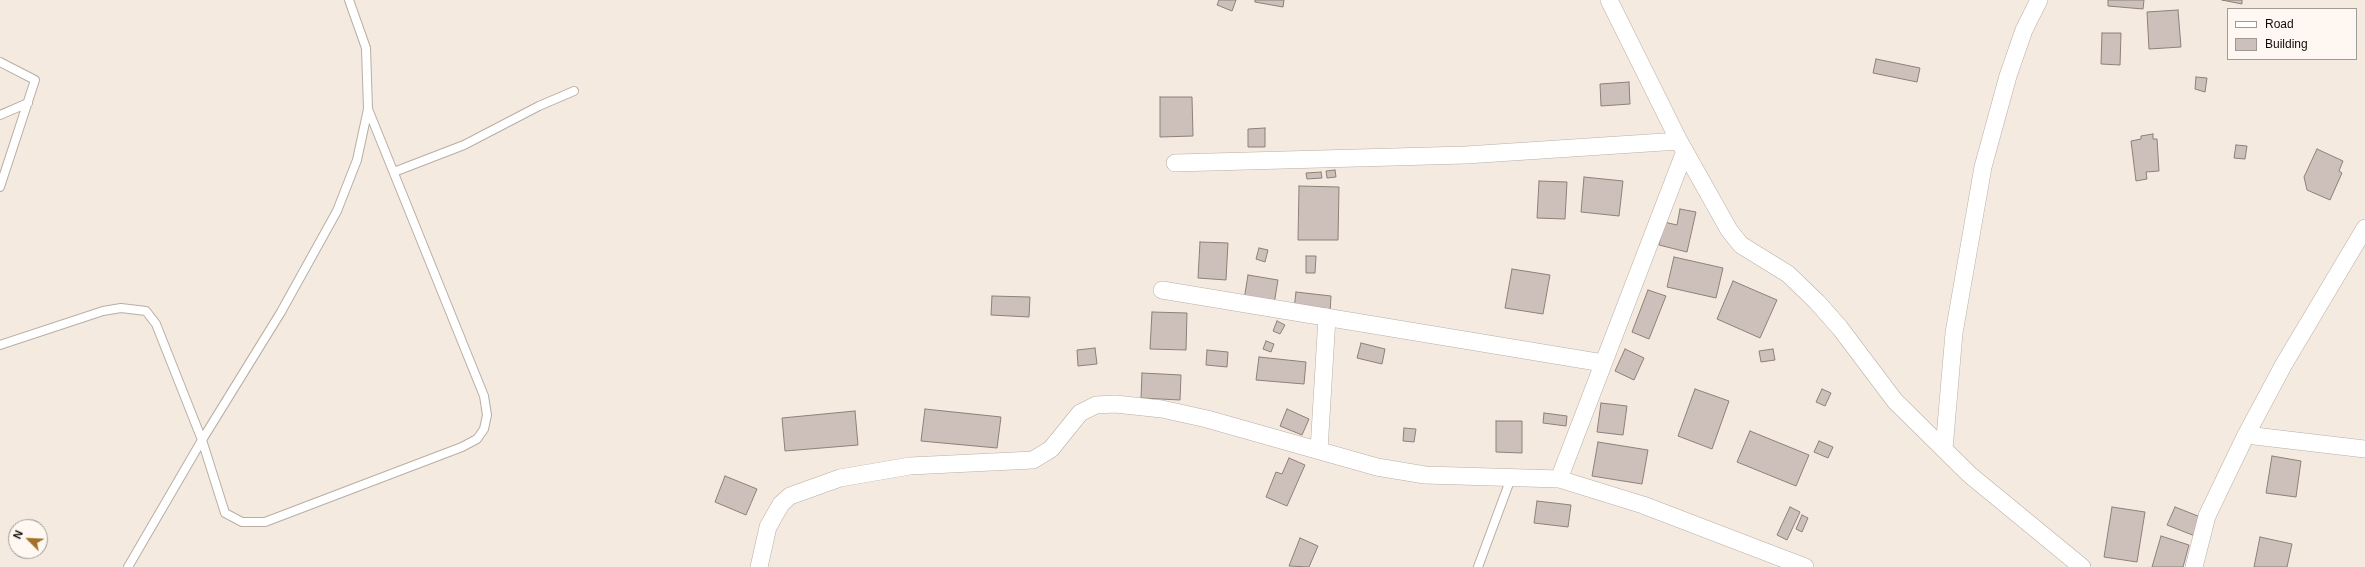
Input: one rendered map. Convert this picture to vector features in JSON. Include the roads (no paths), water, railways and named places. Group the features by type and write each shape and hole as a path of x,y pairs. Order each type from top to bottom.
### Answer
{"street":[{"path":"1608,0 1682,146 1730,230 1742,245 1788,274 1817,302 1840,328 1895,401 1970,475 2082,567"},
{"path":"1944,449 1954,332 1983,167 2008,76 2024,30 2039,0"},
{"path":"1175,163 1466,155 1682,146"},
{"path":"1560,479 1682,146"},
{"path":"2194,567 2207,516 2246,435 2284,364 2365,228"},
{"path":"1162,290 1603,363"},
{"path":"1319,450 1327,317"},
{"path":"759,567 768,527 781,504 790,496 840,478 910,466 1033,460 1051,449 1080,413 1096,406 1115,404 1162,409 1207,419 1377,467 1425,475 1560,479 1643,505 1805,567"},
{"path":"2246,435 2365,449"}],"lane":[{"path":"128,567 202,440 281,312 337,211 357,160 368,110 366,48 349,0"},
{"path":"0,62 35,80 0,188"},
{"path":"394,172 464,145 539,106 574,91"},
{"path":"0,116 28,103"},
{"path":"0,345 103,311 122,308 146,311 156,324 202,440 225,513 242,522 265,522 462,447 477,439 484,429 487,415 484,396 368,110"},
{"path":"1478,567 1511,478"}]}
